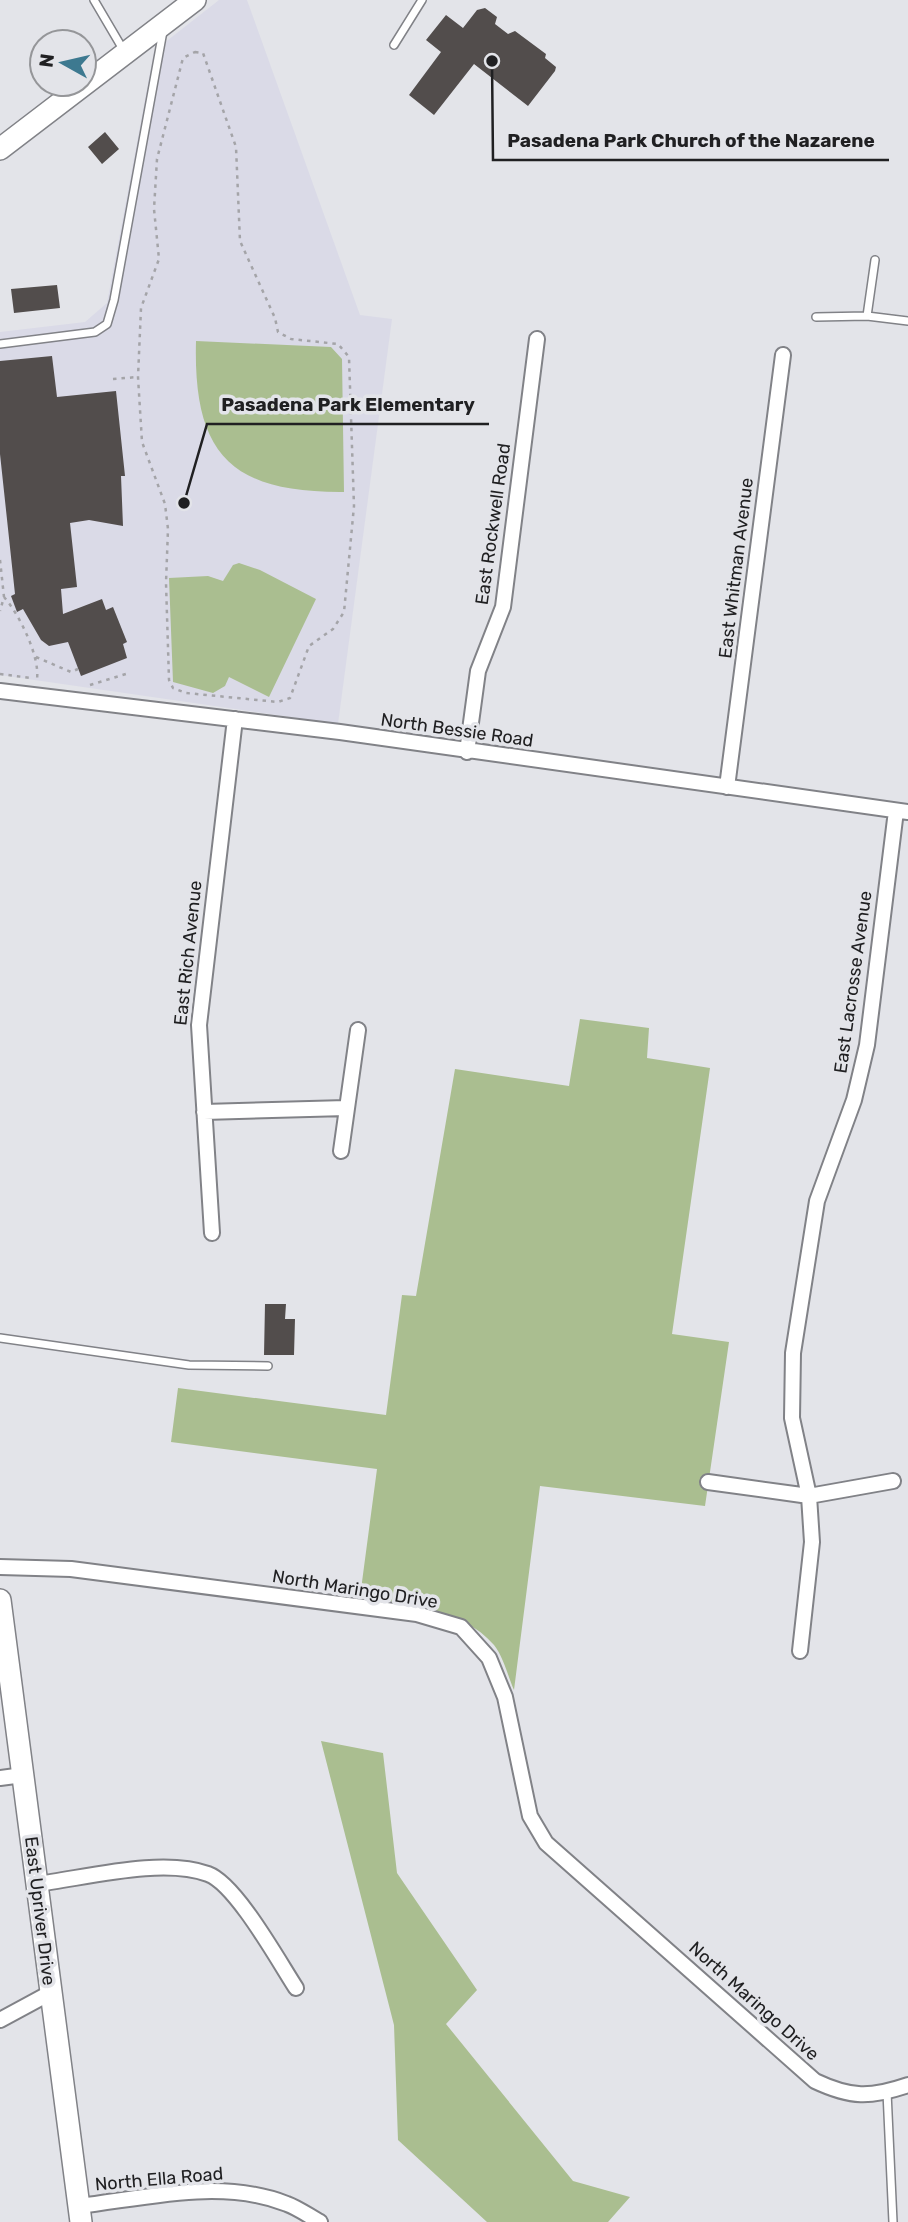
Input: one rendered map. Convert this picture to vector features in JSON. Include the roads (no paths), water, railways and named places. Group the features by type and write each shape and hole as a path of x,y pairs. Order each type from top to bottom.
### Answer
{"main road":[{"path":"0,149 195,0"},
{"name":"East Upriver Drive","path":"0,1600 80,2214"}],"street":[{"name":"East Rockwell Road","path":"467,752 478,671 503,607 537,339"},
{"name":"East Whitman Avenue","path":"727,787 783,355"},
{"name":"North Bessie Road","path":"0,691 235,719 902,812"},
{"name":"East Rich Avenue","path":"212,1233 200,999 235,719"},
{"name":"East Lacrosse Avenue","path":"800,1651 812,1542 809,1496 792,1418 793,1353 817,1201 854,1100 867,1045 902,812"},
{"path":"341,1151 358,1030"},
{"path":"204,1112 346,1108"},
{"path":"708,1482 809,1496 893,1481"},
{"name":"North Maringo Drive","path":"0,1567 71,1569 417,1614 461,1626 489,1657 501,1687 530,1816 546,1843 814,2081 844,2094 883,2094"},
{"path":"0,1778 23,1775"},
{"path":"37,1884 163,1868 209,1874 238,1900 296,1988"},
{"path":"0,2020 50,1993"},
{"path":"883,2094 908,2085"},
{"name":"North Ella Road","path":"80,2214 196,2192 244,2192 287,2204 320,2222"}],"lane":[{"path":"94,0 126,53"},
{"path":"394,45 422,0"},
{"path":"0,344 95,332 107,324 114,300 164,24"},
{"path":"867,316 875,260"},
{"path":"816,317 867,316 908,321"},
{"path":"0,1338 189,1365 268,1366"},
{"path":"883,2094 893,2222"}],"place":[{"name":"Pasadena Park Church of the Nazarene","path":"492,61"},
{"name":"Pasadena Park Elementary","path":"184,503"}]}
